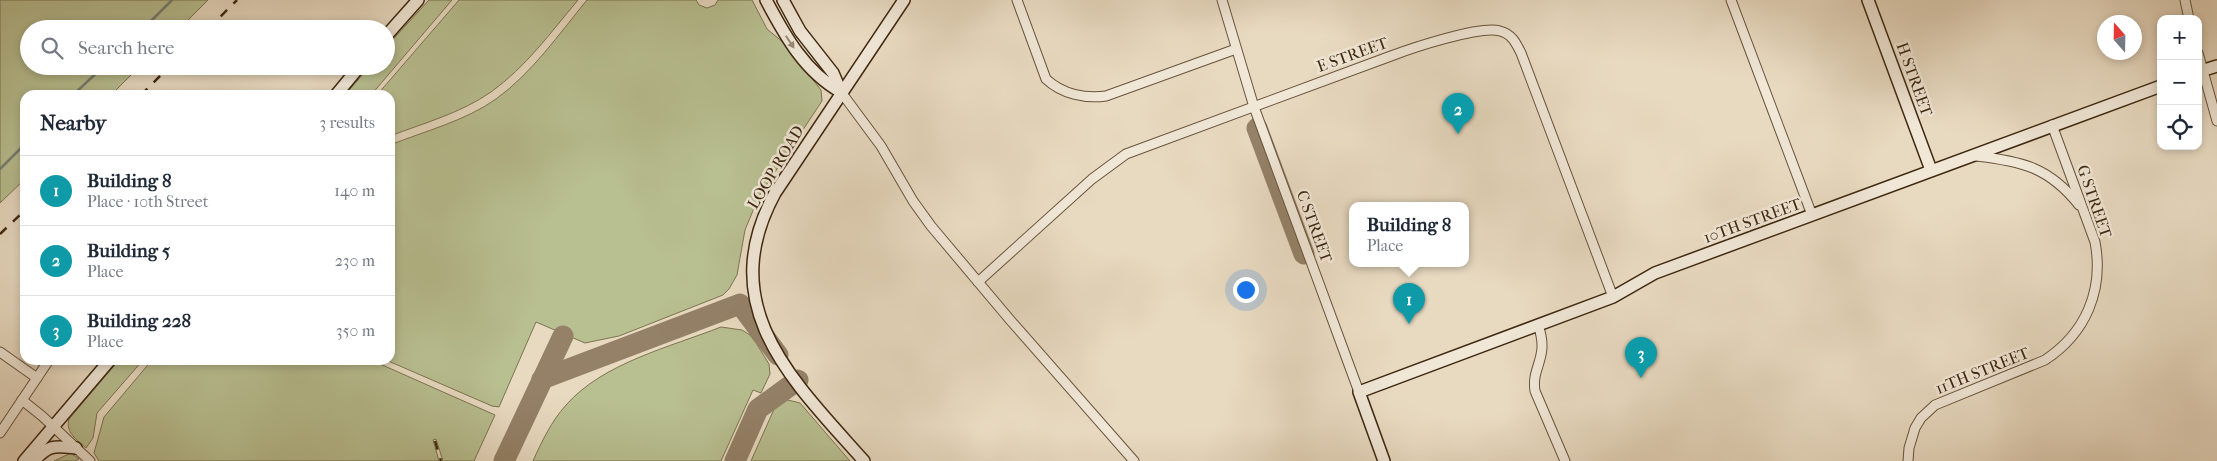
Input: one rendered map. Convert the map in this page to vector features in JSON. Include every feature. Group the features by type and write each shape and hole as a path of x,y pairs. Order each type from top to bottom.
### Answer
{"street":[{"path":"395,26 418,0"},
{"path":"766,0 789,41 805,62 825,83 841,92"},
{"path":"783,0 800,32 833,74 841,92 881,146 920,212 978,282 1134,461"},
{"name":"LOOP ROAD","path":"864,461 811,401 778,359 759,315 753,282 754,252 757,234 768,206 841,92 904,0"},
{"path":"1017,0 1046,79 1054,87 1063,91 1089,97 1106,96 1236,48"},
{"name":"C STREET","path":"1222,0 1254,107 1384,461"},
{"path":"1731,0 1812,215"},
{"name":"H STREET","path":"1868,0 1931,170"},
{"path":"2184,0 2188,15"},
{"name":"E STREET","path":"978,282 1092,180 1117,160 1139,148 1412,48 1486,30 1505,32 1513,38 1521,53 1613,297"},
{"path":"2202,72 2217,66"},
{"path":"340,90 353,75"},
{"path":"2202,75 2217,121"},
{"name":"10TH STREET","path":"1359,392 1613,297 1655,273 2157,87"},
{"name":"G STREET","path":"2045,360 2056,353 2076,333 2089,312 2095,292 2097,255 2084,211 2052,125"},
{"path":"1970,155 2015,161 2038,169 2068,191 2084,211"},
{"path":"1538,325 1543,346 1534,382 1534,392 1565,461"},
{"path":"0,352 37,378"},
{"name":"11TH STREET","path":"1908,461 1909,448 1921,418 1936,405 2045,360"},
{"path":"0,433 46,365"},
{"path":"24,461 106,365"},
{"path":"22,400 90,461"},
{"path":"34,461 41,453 50,448 58,446 76,448"}],"green space":[{"path":"0,0 208,0 188,20 20,20 20,75 131,75 116,90 20,90 20,184 0,203"},
{"path":"429,0 452,0 395,67 395,37"},
{"path":"459,0 578,0 516,72 491,92 455,112 395,134 395,90 381,90"},
{"path":"587,0 696,0 699,5 707,8 715,5 718,0 752,0 767,29 784,43 821,90 822,101 759,196 745,230 737,275 723,295 619,336 585,343 536,322 499,407 492,406 395,364 395,143 458,120 484,107 509,89 555,39"},
{"path":"362,75 388,75 375,90 349,90"},
{"path":"721,327 742,330 750,335 769,364 770,374 761,393 753,390 721,461 533,461 556,418 581,390 618,367 638,358"},
{"path":"115,365 139,365 97,413 93,438 86,448 70,432 69,419"},
{"path":"148,365 382,365 495,415 474,461 443,461 436,439 433,440 439,461 99,461 94,453 104,417"},
{"path":"788,400 800,403 850,461 751,461 775,407 782,401"},
{"path":"71,453 79,459 75,461 54,461"}],"waterway":[{"path":"152,20 172,0"},
{"path":"78,90 94,75"},
{"path":"0,169 20,149"}],"taxiway":[{"path":"1257,128 1304,254"},
{"path":"542,379 740,304 778,355"},
{"path":"504,461 563,336"},
{"path":"735,461 758,409 798,380"}],"railway":[{"path":"217,20 237,0"},
{"path":"146,90 161,75"},
{"path":"0,234 20,215"},
{"path":"435,441 441,461"}],"place":[{"name":"Building 5","path":"1458,134"},
{"name":"Building 8","path":"1409,324"},
{"name":"Building 228","path":"1641,378"}]}
